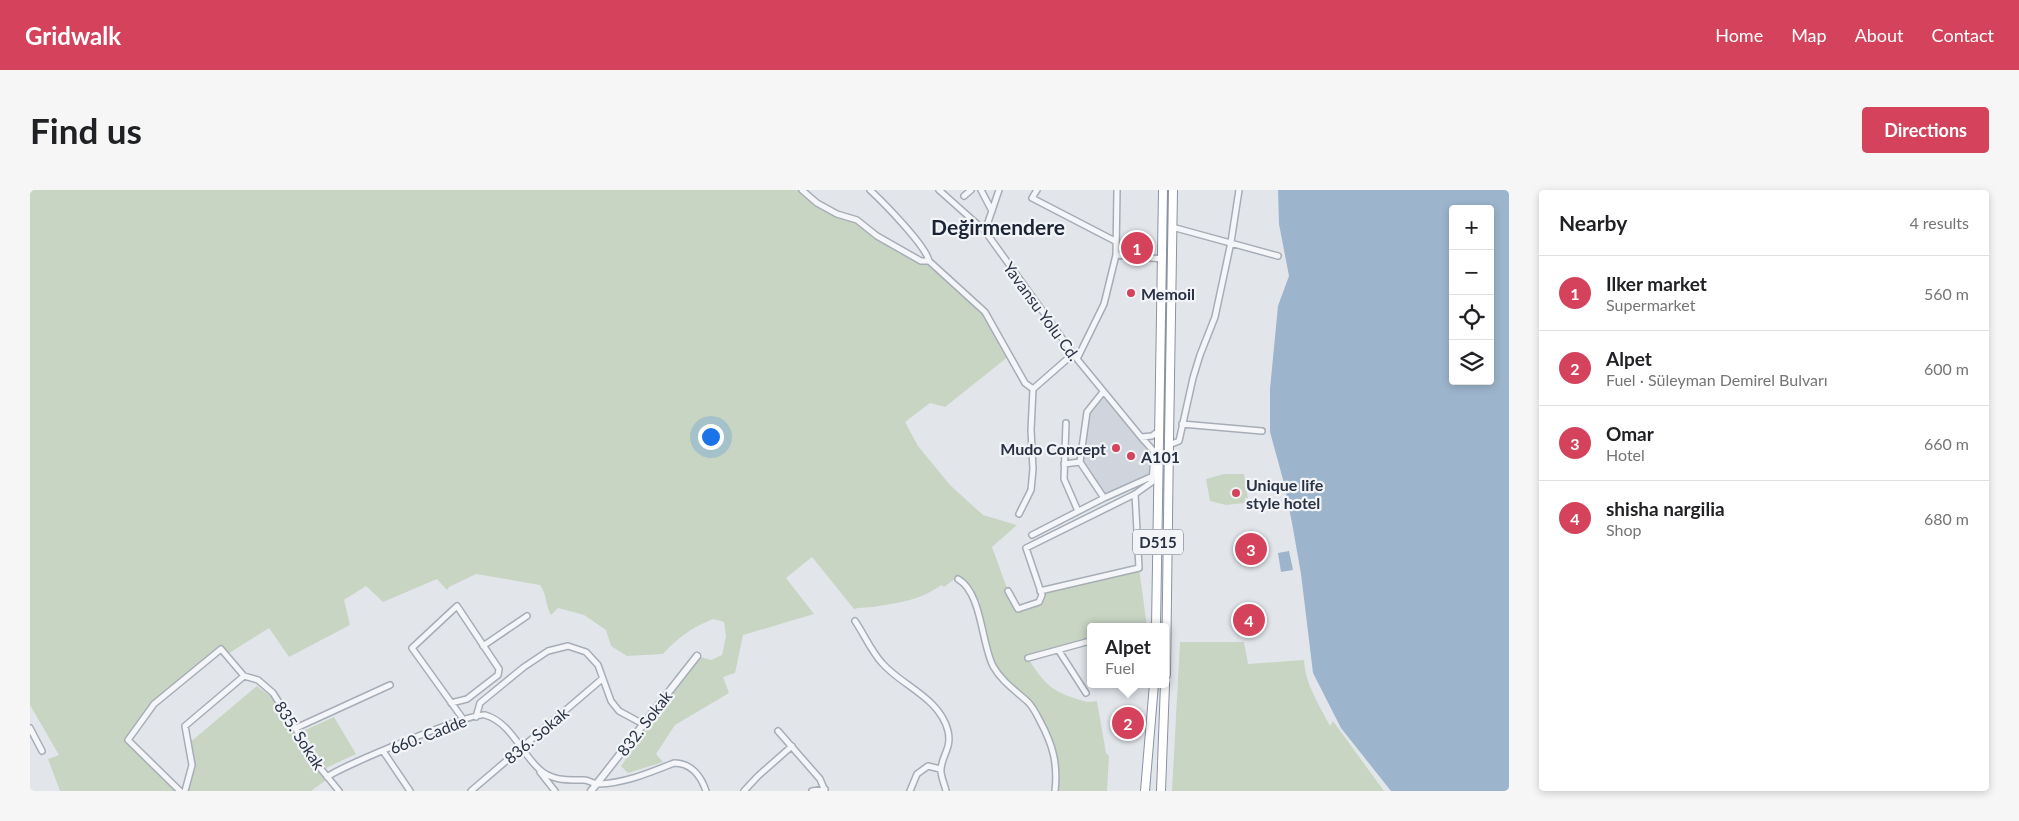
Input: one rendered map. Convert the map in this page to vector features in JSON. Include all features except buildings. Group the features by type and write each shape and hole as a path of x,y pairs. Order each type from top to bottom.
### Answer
{"highway":[{"name":"D515","path":"1154,623 1160,457 1163,190"},
{"name":"D515","path":"1166,623 1166,530 1170,445 1173,190"},
{"path":"1145,791 1154,688"},
{"path":"1161,791 1165,688"}],"street":[{"path":"802,190 817,203 837,214 857,220 877,236 913,257 929,262"},
{"path":"870,190 900,220 927,254 929,262 985,312 1024,383 1033,390"},
{"name":"Yavansu Yolu Cd.","path":"939,190 984,231 1073,354 1140,437 1160,457"},
{"path":"964,196 971,190"},
{"path":"981,190 992,211"},
{"path":"984,231 999,190"},
{"path":"1037,190 1032,198 1115,241"},
{"path":"1077,359 1104,304 1116,255 1117,190"},
{"path":"1170,445 1179,441 1200,355 1216,317 1232,242 1239,190"},
{"path":"1172,227 1278,256"},
{"path":"1116,255 1163,258"},
{"path":"1019,514 1031,490 1033,469 1031,430 1033,390 1073,354"},
{"path":"1103,392 1087,412 1080,462 1104,498"},
{"path":"1066,423 1064,479 1078,511"},
{"path":"1182,424 1262,431"},
{"path":"1140,437 1152,436 1160,429"},
{"path":"1008,591 1018,610 1039,602 1042,594 1026,548 1135,494 1152,482 1154,456 1152,450"},
{"path":"1064,464 1080,462"},
{"path":"1032,534 1153,476"},
{"path":"1040,591 1139,568 1135,494"},
{"path":"958,579 963,582 971,594 993,666 1009,688 1029,703 1049,738 1053,748 1057,771 1055,791"},
{"path":"452,703 467,699 498,675 499,670 457,606 412,648 463,720"},
{"path":"483,646 526,616"},
{"path":"855,621 881,663 919,692 943,718 948,733 948,751 940,769 946,791"},
{"path":"1028,658 1087,642"},
{"path":"476,716 480,703 524,667 548,651 568,646 586,652 598,665 611,701 619,711 643,724"},
{"path":"180,791 128,740 154,704 221,649 244,676 185,726 192,765 185,791"},
{"path":"1059,651 1086,693"},
{"name":"832. Sokak","path":"591,791 697,656"},
{"name":"835. Sokak","path":"244,676 258,680 273,693 327,777 339,791"},
{"name":"836. Sokak","path":"471,791 602,679"},
{"path":"296,728 390,685"},
{"name":"660. Cadde","path":"327,777 335,771 383,751 463,720 484,715 500,722 539,769 554,779 588,780 596,784 638,778 674,763 681,763 694,771 706,791"},
{"path":"30,728 42,751"},
{"path":"778,731 820,779 825,790 812,791"},
{"path":"744,791 792,746"},
{"path":"383,751 410,791"},
{"path":"910,791 917,774 928,766 940,769"},
{"path":"539,769 555,791"}],"shaded area":[{"path":"1103,392 1152,450 1153,476 1104,498 1080,462 1087,412"}],"green space":[{"path":"30,190 802,190 817,203 857,220 877,236 921,261 929,261 985,312 1009,356 945,407 930,403 905,422 918,446 950,485 983,515 1017,525 992,547 1008,591 1018,609 1039,602 1040,591 1139,568 1146,623 1087,623 1087,642 1028,658 1042,678 1052,688 1082,701 1097,701 1106,753 1109,756 1107,791 1055,791 1053,748 1038,716 993,666 977,608 980,602 957,577 944,587 941,585 926,594 909,600 854,609 812,557 786,578 814,614 743,635 735,673 723,677 729,693 675,725 656,754 663,762 628,773 621,766 643,736 643,724 697,656 711,660 722,655 726,636 724,622 713,619 699,626 686,633 663,654 627,656 611,646 606,630 584,615 558,608 551,615 540,585 476,574 449,587 447,590 437,579 383,602 366,586 344,600 350,625 289,657 269,628 226,655 221,649 154,704 128,740 176,791 60,791 48,759 59,755 30,705"},
{"path":"1224,474 1244,474 1248,498 1245,498 1245,503 1226,505 1210,501 1206,479"},
{"path":"1180,642 1244,642 1248,664 1304,660 1310,686 1330,726 1333,721 1384,791 1172,791"},
{"path":"257,686 270,696 326,780 311,791 185,791 192,765 188,744"},
{"path":"334,717 356,754 326,768 303,731"}],"water":[{"path":"1278,190 1509,190 1509,791 1391,791 1341,728 1313,673 1301,574 1292,523 1284,483 1270,432 1270,389 1278,306 1289,276 1279,224"},
{"path":"1289,551 1293,570 1281,572 1278,553"}],"place":[{"name":"Ilker market","path":"1137,248"},
{"name":"Memoil","path":"1131,293"},
{"name":"Mudo Concept","path":"1116,448"},
{"name":"A101","path":"1131,456"},
{"name":"Unique life style hotel","path":"1236,493"},
{"name":"Omar","path":"1251,549"},
{"name":"shisha nargilia","path":"1249,620"},
{"name":"Alpet","path":"1128,723"}],"district":[{"name":"Değirmendere","path":"998,226"}]}
